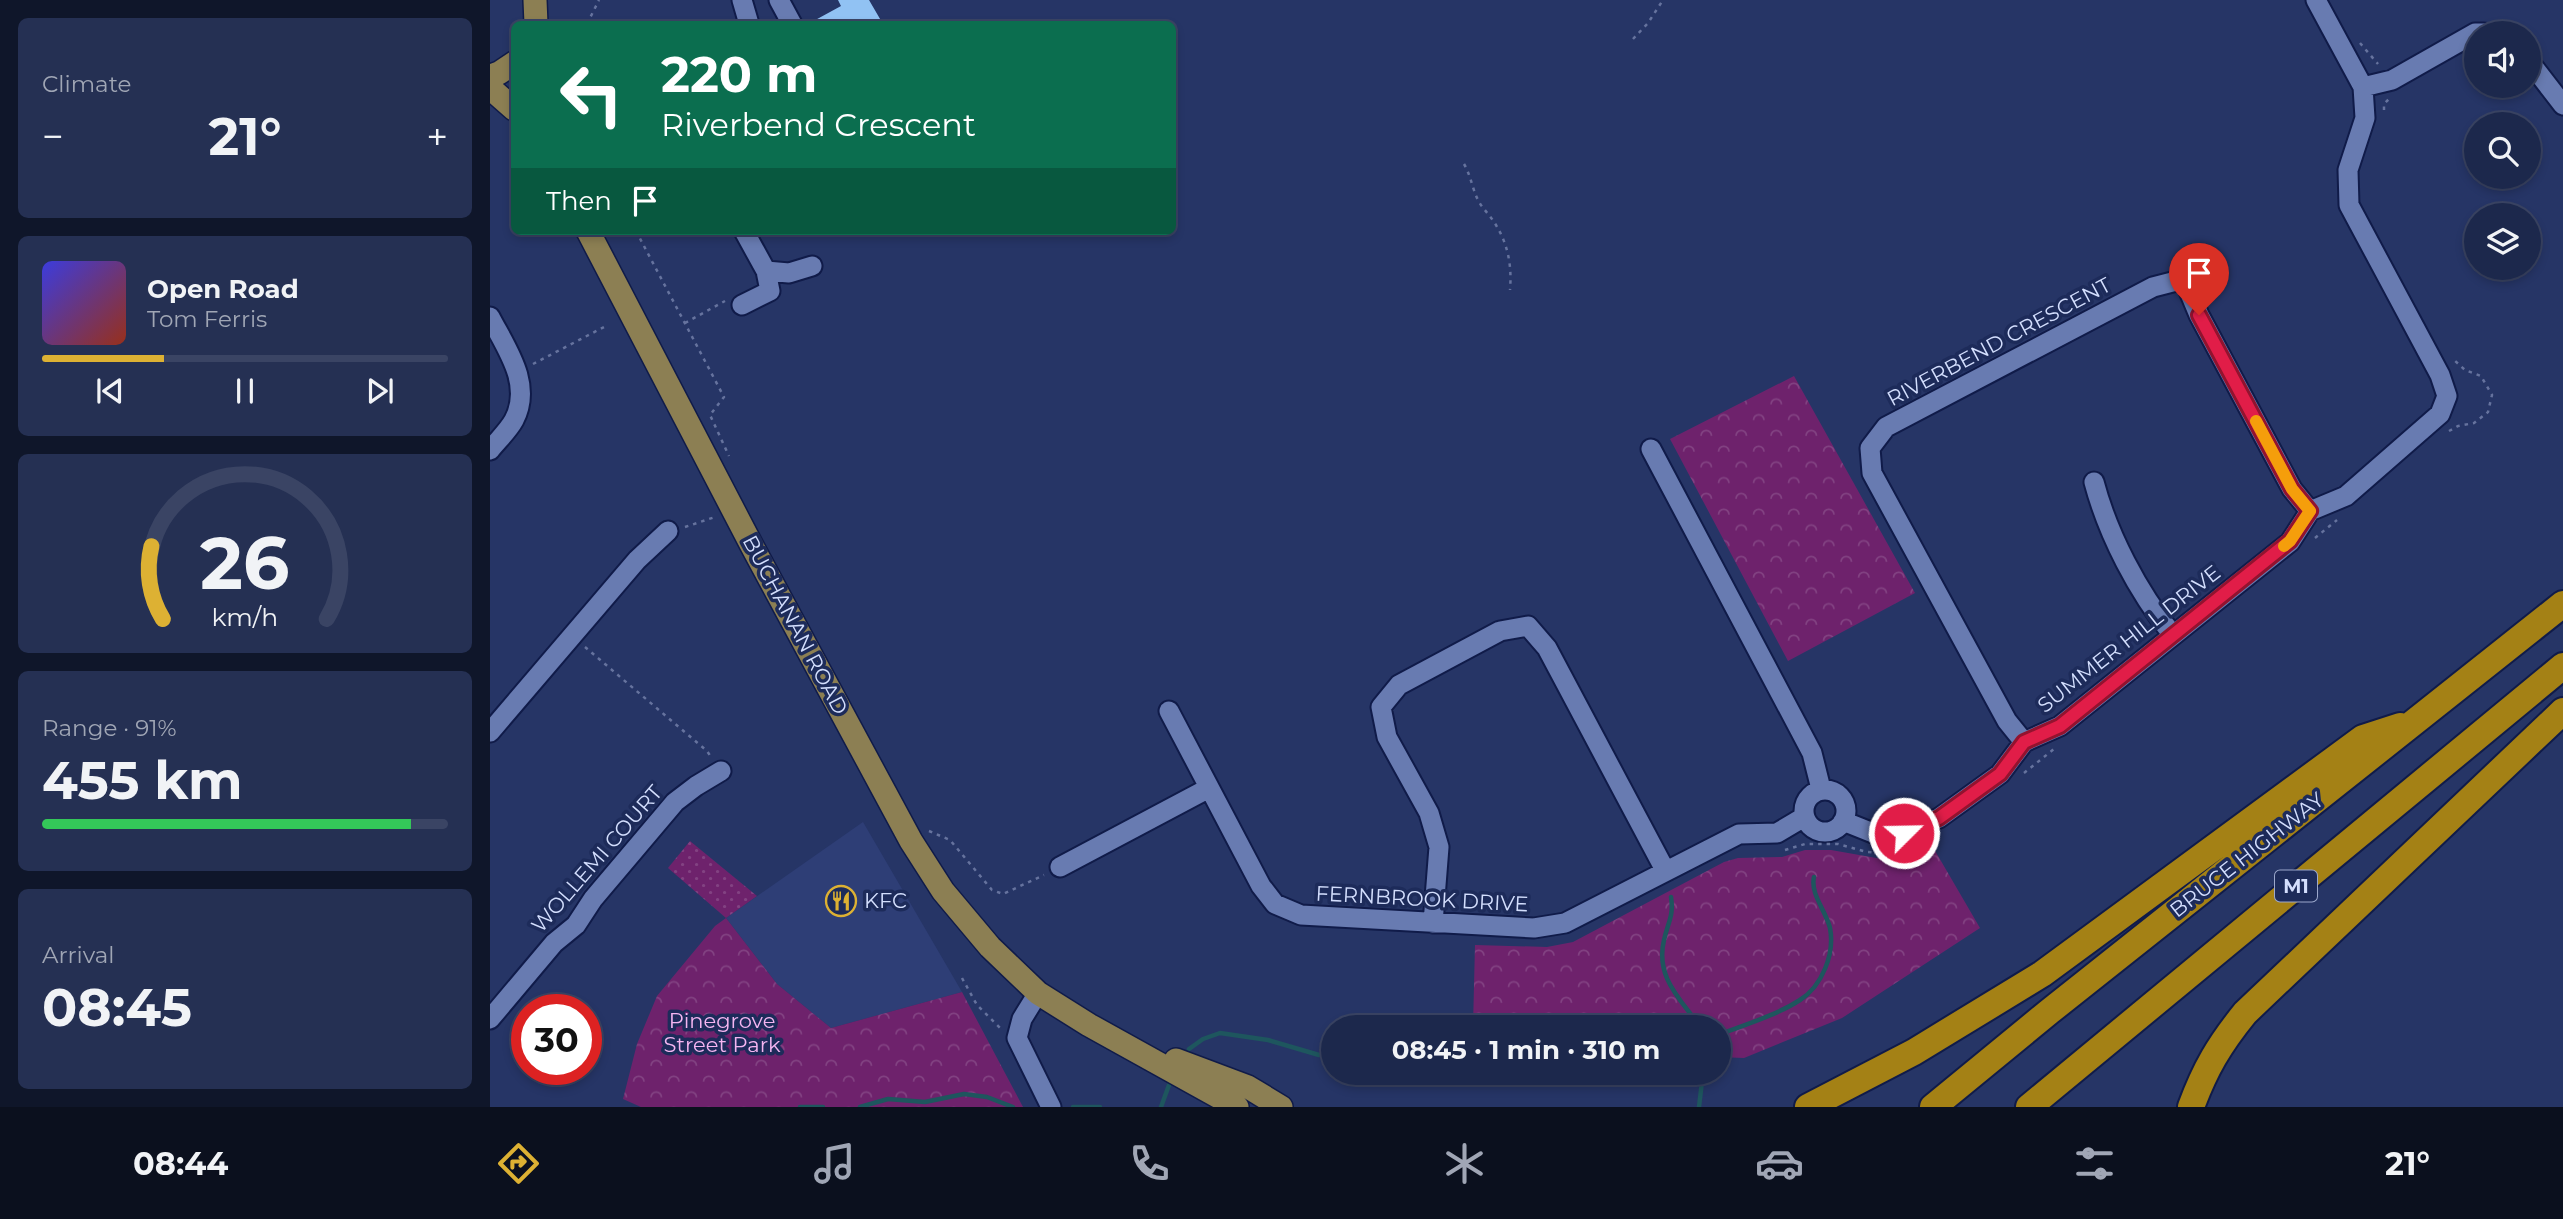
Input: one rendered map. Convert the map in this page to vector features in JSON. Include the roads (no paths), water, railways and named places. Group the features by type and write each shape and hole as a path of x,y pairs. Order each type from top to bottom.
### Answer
{"highway":[{"name":"BRUCE HIGHWAY","path":"1933,1107 2563,604"},
{"name":"M1","path":"2029,1107 2563,666"},
{"path":"2191,1107 2201,1080 2220,1045 2245,1013 2563,711"},
{"path":"1808,1107 1914,1052 2053,967 2363,738 2418,720"}],"main road":[{"path":"535,0 536,21"},
{"path":"490,76 511,65"},
{"path":"490,88 511,106"},
{"name":"BUCHANAN ROAD","path":"590,235 752,546 927,868 964,918 1038,993 1088,1025 1237,1107"},
{"name":"BUCHANAN ROAD","path":"1088,1025 1248,1087 1281,1107"}],"street":[{"path":"742,0 748,21"},
{"path":"779,0 790,21"},
{"path":"2310,511 2346,496 2440,414 2447,396 2440,375 2349,205 2348,170 2365,118 2364,87 2316,0"},
{"path":"2364,87 2392,80 2464,39"},
{"path":"2541,77 2563,105"},
{"path":"742,305 770,291 766,271 746,235"},
{"path":"766,271 789,273 812,266"},
{"name":"RIVERBEND CRESCENT","path":"2024,742 2007,721 1872,473 1870,448 1886,427 2153,286 2184,279 2199,315 2292,489 2310,511"},
{"path":"490,317 518,373 519,408 508,429 490,450"},
{"path":"1651,449 1812,753 1821,789"},
{"path":"2094,482 2102,513 2150,607 2172,634"},
{"name":"SUMMER HILL DRIVE","path":"1843,821 1873,833 1904,833 1939,818 2000,774 2024,742 2060,726 2290,541 2310,511"},
{"path":"490,733 637,560 668,531"},
{"path":"1433,923 1440,846 1429,813 1387,737 1381,707 1399,685 1500,631 1528,626 1547,648 1665,870"},
{"name":"FERNBROOK DRIVE","path":"1168,711 1261,886 1275,904 1301,915 1534,929 1565,923 1738,834 1777,833 1804,817"},
{"name":"WOLLEMI COURT","path":"490,1019 554,943 576,925 593,899 675,802 721,772"},
{"path":"1059,867 1209,788"},
{"path":"1821,789 1837,793 1843,798 1846,813 1839,827 1825,832 1812,828 1804,817 1803,809 1812,793 1821,789"},
{"path":"1038,993 1022,1019 1017,1038 1051,1107"}],"waterway":[{"path":"1731,1030 1800,1000 1815,987 1820,978 1829,959 1831,938 1828,922 1814,890 1814,877"},
{"path":"1671,897 1671,914 1662,954 1663,966 1666,977 1691,1015"},
{"path":"1189,1049 1203,1039 1220,1033 1268,1040 1321,1055"},
{"path":"1161,1107 1169,1085"},
{"path":"1699,1107 1702,1085"},
{"path":"860,1107 888,1099 925,1102 964,1094 987,1097 1013,1107"},
{"path":"800,1107 823,1107"},
{"path":"1073,1107 1100,1107"}],"place":[{"name":"KFC","path":"841,901"}],"park label":[{"name":"Pinegrove Street Park","path":"722,1033"}]}
